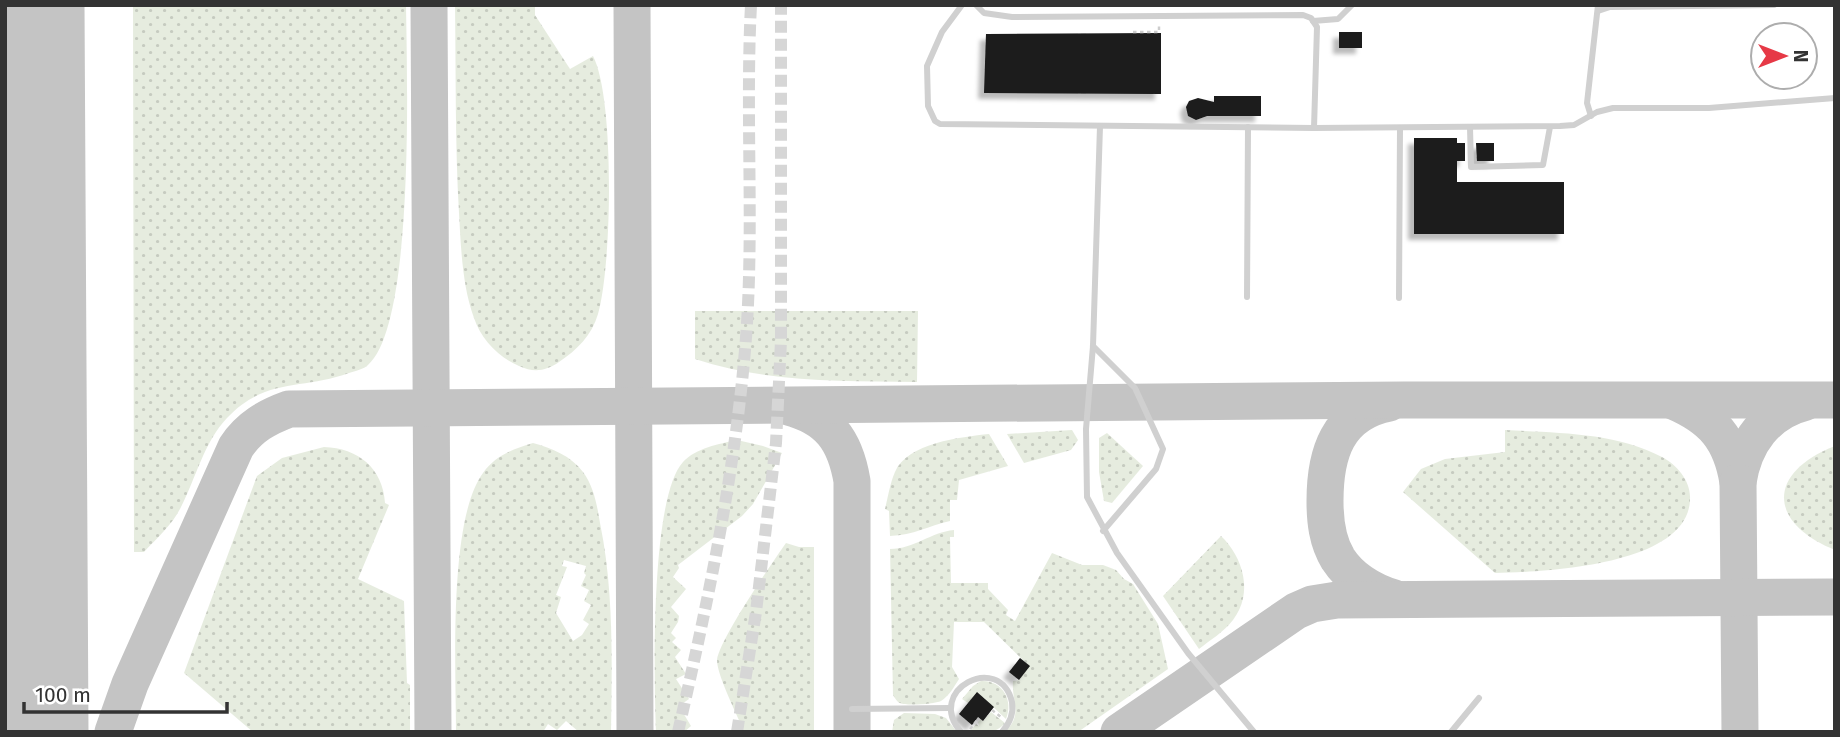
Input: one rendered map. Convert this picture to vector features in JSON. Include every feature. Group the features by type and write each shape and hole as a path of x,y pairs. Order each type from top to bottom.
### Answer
{"lane":[{"path":"962,5 942,32 928,65 928,106 935,121 940,124 1314,128 1550,127 1574,125 1613,108 1709,108 1835,98"},
{"path":"978,5 988,14 1012,17 1303,15 1317,27 1314,128"},
{"path":"988,14 991,5"},
{"path":"1142,5 1142,16"},
{"path":"1212,5 1212,16"},
{"path":"1225,5 1226,16"},
{"path":"1313,21 1338,19 1353,5"},
{"path":"1591,116 1587,103 1598,8 1774,5"},
{"path":"1100,126 1093,346 1086,429 1087,497 1103,531 1188,653 1254,732"},
{"path":"1247,297 1248,127"},
{"path":"1470,127 1471,167 1543,165 1550,127"},
{"path":"1399,298 1400,128"},
{"path":"1093,346 1135,388 1163,449 1156,470 1103,531"},
{"path":"961,732 954,723 951,702 965,684 978,677 992,678 1004,686 1011,697 1012,717 1002,732"},
{"path":"1451,732 1479,698"},
{"path":"852,709 950,708"}],"path":[{"path":"1133,32 1159,32 1159,16"},
{"path":"967,732 979,718"}],"shaded area":[{"path":"133,5 406,5 405,195 394,301 383,341 368,365 362,369 270,390 241,405 212,438 178,513 144,552 134,552"},
{"path":"455,5 535,5 535,15 570,69 593,56 600,77 605,107 609,183 603,291 598,314 588,335 566,357 545,369 524,368 497,352 481,333 470,305 463,266 459,213"},
{"path":"695,311 918,311 917,382 778,377 695,359"},
{"path":"1072,430 1078,440 1071,450 1024,463 1007,434"},
{"path":"1505,430 1605,438 1662,457 1678,469 1690,492 1683,521 1666,539 1641,552 1610,561 1578,567 1495,573 1403,492 1421,469 1445,459 1505,452"},
{"path":"1107,433 1143,466 1112,503 1104,501 1099,472 1099,438"},
{"path":"989,434 1008,466 959,480 957,500 950,500 950,521 890,536 889,511 885,509 893,476 901,462 911,454 936,443"},
{"path":"737,440 782,453 753,504 742,516 678,565 673,577 686,589 671,607 679,616 671,633 676,638 672,642 681,650 675,657 686,674 676,679 689,699 679,706 691,726 684,732 656,732 656,591 659,550 672,482 683,462 694,453"},
{"path":"533,443 561,453 578,466 590,484 598,510 610,601 611,732 579,732 566,721 557,730 548,724 543,732 456,732 456,597 464,525 472,495 488,467 512,451","holes":["564,560 586,566 586,575 581,586 589,590 584,601 591,605 583,620 589,624 582,635 573,641 556,613 561,597 556,595 567,567 562,566"]},
{"path":"1835,446 1835,550 1813,539 1797,526 1787,512 1784,498 1787,484 1796,470 1812,457"},
{"path":"324,447 348,451 366,462 374,470 385,503 389,505 358,579 404,601 407,683 410,685 410,732 253,732 184,673 257,476 282,458"},
{"path":"954,530 954,537 950,537 951,583 988,583 988,589 1008,610 1006,615 1015,621 1052,553 1082,565 1103,565 1116,570 1133,584 1158,624 1168,669 1078,732 1005,732 1015,713 1013,681 1019,680 1029,666 984,622 954,622 952,667 959,679 949,694 938,702 927,704 899,702 893,695 890,549"},
{"path":"1221,536 1240,565 1243,598 1233,620 1199,649 1163,596"},
{"path":"786,543 799,547 814,547 814,732 744,732 724,686 717,660 736,619"},
{"path":"981,681 995,684 1004,692 1008,705 1006,719 978,693 968,703 962,699"},
{"path":"991,712 1005,723 1001,727 988,732 969,732 976,724 979,726 978,722 981,719 983,721"},
{"path":"904,713 935,714 946,718 957,732 892,732 894,720"}],"building":[{"path":"1339,32 1362,32 1362,48 1339,48"},
{"path":"1161,33 1161,94 984,93 986,34"},
{"path":"1214,96 1261,96 1261,116 1207,116 1196,120 1188,116 1186,107 1189,101 1198,98 1214,102"},
{"path":"1414,138 1457,138 1457,143 1465,143 1465,161 1457,161 1457,182 1564,182 1564,234 1414,234"},
{"path":"1476,143 1494,143 1494,161 1477,161"},
{"path":"1020,658 1030,666 1019,680 1009,672"},
{"path":"977,692 994,707 983,721 978,717 972,725 959,714"}],"taxiway":[{"path":"429,5 433,732"},
{"path":"632,5 635,732"},
{"path":"113,732 130,684 236,447 259,424 289,409 1404,400 1835,400"},
{"path":"1673,401 1699,415 1718,432 1731,454 1738,482 1746,454 1759,431 1779,413 1806,402"},
{"path":"1389,403 1371,408 1357,416 1338,438 1328,467 1325,508 1329,538 1343,566 1363,583 1394,598"},
{"path":"788,407 814,417 833,433 845,454 852,481 852,732"},
{"path":"1738,482 1740,732"},
{"path":"1119,732 1296,611 1312,604 1337,600 1835,597"}],"runway":[{"path":"39,5 43,732"}],"tunnel":[{"path":"678,732 718,542 734,446 745,350 749,264 751,5"},
{"path":"737,732 756,612 776,443 781,341 781,5"}]}
